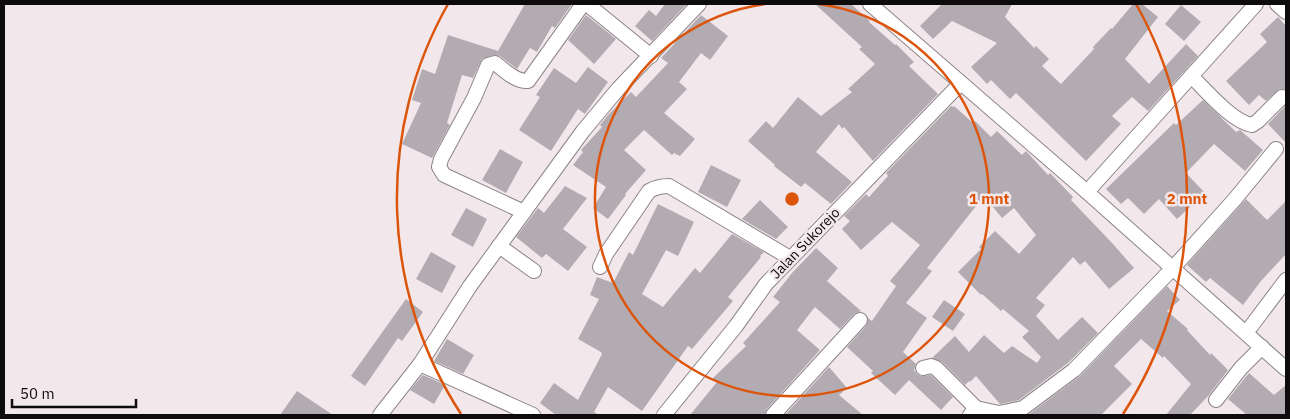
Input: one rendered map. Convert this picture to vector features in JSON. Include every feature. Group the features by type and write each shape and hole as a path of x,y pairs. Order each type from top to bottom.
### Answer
{"street":[{"path":"524,212 444,175 439,167 441,159 474,98 488,65 494,63 513,77 528,81 585,4 650,56"},
{"path":"380,415 420,364 470,286 583,131 618,90 699,4"},
{"path":"870,4 1087,192 1286,369"},
{"path":"1277,4 1286,12"},
{"path":"1087,192 1251,6"},
{"path":"1191,76 1236,118 1246,124 1252,125 1258,121 1282,97"},
{"name":"Jalan Sukorejo","path":"664,415 736,326 766,284 961,83"},
{"path":"923,368 931,366 936,368 973,412 999,413 1023,408 1074,370 1173,268 1235,199 1276,149"},
{"path":"600,267 606,254 649,191 657,186 669,186 790,258"},
{"path":"500,246 534,271"},
{"path":"1246,333 1286,280"},
{"path":"773,415 860,320"},
{"path":"1216,400 1262,347"},
{"path":"420,364 533,415"}],"building":[{"path":"525,4 572,4 555,28 552,26 537,52 530,48 517,69 500,56 493,55 482,59 473,78 462,75 447,123 450,125 432,158 402,144 421,103 412,100 422,69 435,74 448,35 498,51"},
{"path":"665,4 687,4 652,41 635,26 649,10 656,16"},
{"path":"815,4 851,4 914,62 909,66 938,94 873,161 844,127 842,129 839,124 816,152 852,182 831,204 805,183 801,187 774,166 748,141 766,121 773,128 798,97 821,116 852,92 848,89 875,64 859,49 862,47"},
{"path":"942,4 1012,4 1005,17 1034,48 1036,46 1049,59 1042,66 1061,84 1133,4 1142,4 1158,17 1125,59 1149,84 1186,44 1198,56 1148,111 1132,97 1112,116 1121,124 1086,161 1016,93 1010,99 991,80 987,84 971,67 997,43 952,21 933,39 920,26"},
{"path":"1181,5 1201,22 1184,41 1165,24"},
{"path":"586,15 616,39 594,64 568,40"},
{"path":"701,15 728,36 710,60 701,53 679,82 687,89 664,113 695,139 680,156 674,153 672,155 644,130 624,150 646,170 625,194 608,219 593,208 606,187 573,165 583,152 581,150 602,127 600,125 608,115 631,92 636,97 668,63 661,58"},
{"path":"1278,17 1286,26 1286,90 1279,89 1266,101 1259,95 1249,105 1226,81 1267,42 1260,34"},
{"path":"588,67 608,82 585,114 578,109 551,151 519,130 540,97 536,95 554,68 576,83"},
{"path":"1203,100 1236,132 1240,130 1263,150 1245,171 1214,144 1186,173 1205,193 1177,219 1159,199 1144,214 1128,198 1121,204 1106,189 1174,123 1176,125"},
{"path":"1286,105 1286,143 1268,124"},
{"path":"951,106 954,106 973,123 975,121 991,137 997,131 1022,155 1026,151 1048,175 1050,173 1073,197 1071,200 1134,268 1109,289 1085,261 1080,265 1073,257 1036,298 1045,305 1036,316 1058,340 1082,317 1098,333 1068,363 1019,400 1000,404 976,376 965,385 942,362 932,358 955,336 969,352 984,335 1004,353 1012,346 1037,363 1041,357 1022,337 1029,331 1003,309 1001,311 981,295 958,272 981,249 979,247 995,231 1019,254 1036,235 1014,208 1002,218 984,196 927,268 932,271 906,303 927,318 903,352 916,364 914,370 917,374 921,376 931,375 953,397 941,410 909,380 895,395 847,347 866,326 868,318 872,321 896,286 890,281 920,245 892,222 861,250 842,229 850,221 844,216 866,194 869,197 888,176 886,173"},
{"path":"500,149 523,162 506,193 482,180"},
{"path":"711,165 741,180 727,207 698,192"},
{"path":"565,186 587,198 563,229 587,247 568,271 546,254 542,258 516,237 538,208 544,213"},
{"path":"1246,199 1267,220 1286,201 1286,254 1261,281 1243,305 1210,278 1206,282 1187,265"},
{"path":"760,200 788,227 776,239 742,219"},
{"path":"658,204 694,222 678,256 666,250 642,294 663,307 695,268 700,273 732,234 764,252 728,297 733,301 692,349 688,346 642,411 608,387 594,412 599,415 556,415 540,403 554,383 578,400 602,354 578,339 599,299 590,295 597,277 613,283 629,252 633,255"},
{"path":"466,208 487,219 473,247 451,235"},
{"path":"816,248 838,268 827,281 861,311 854,314 840,329 815,307 797,330 820,350 767,409 764,415 690,415 717,382 713,378 746,346 743,343 780,302 773,297 792,273"},
{"path":"431,252 456,266 442,293 416,279"},
{"path":"1167,286 1180,300 1167,311 1188,329 1210,355 1211,353 1228,370 1209,395 1190,415 1166,415 1191,384 1164,356 1163,358 1141,339 1114,366 1132,384 1101,415 1028,415 1080,376"},
{"path":"406,299 423,312 402,341 398,338 365,386 351,376"},
{"path":"944,300 965,314 953,331 932,317"},
{"path":"447,339 474,355 463,374 434,361"},
{"path":"829,367 847,388 839,395 863,415 785,415"},
{"path":"1249,373 1274,395 1286,385 1286,415 1247,415 1228,399"},
{"path":"423,375 445,385 434,404 410,390"},
{"path":"297,391 333,415 280,415"}]}
